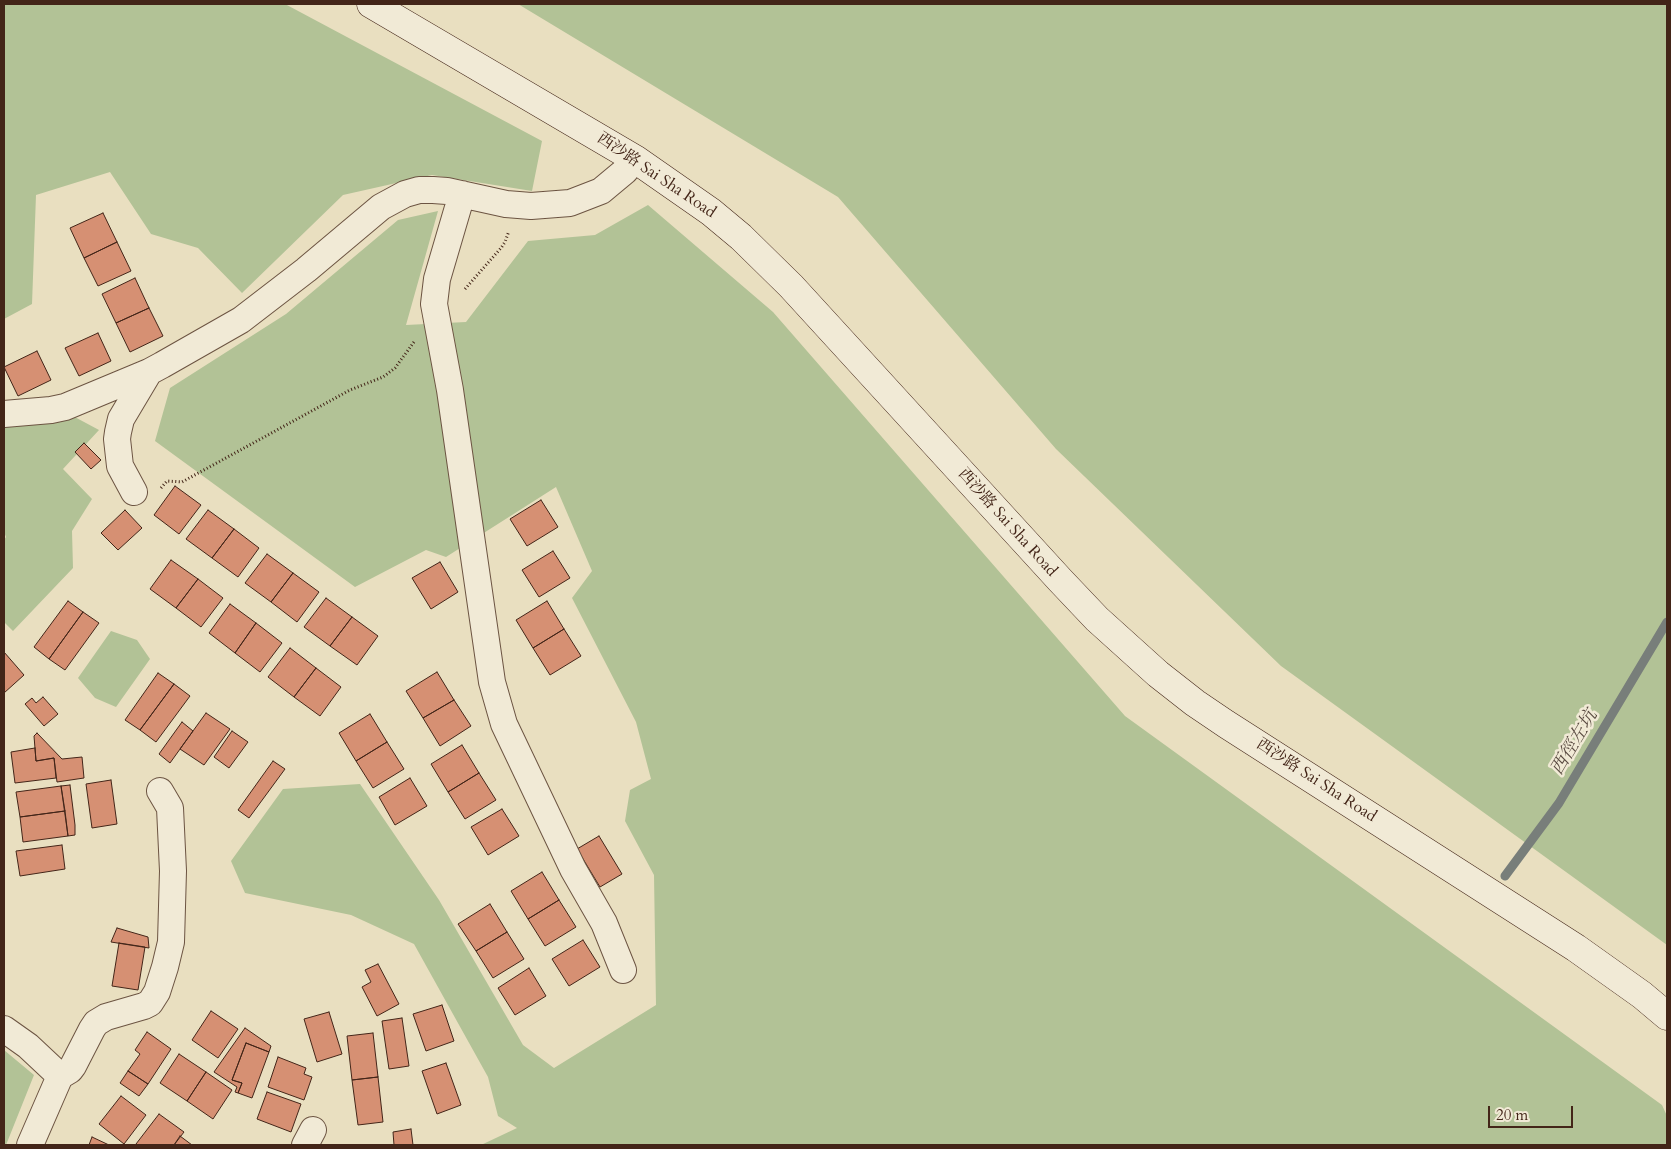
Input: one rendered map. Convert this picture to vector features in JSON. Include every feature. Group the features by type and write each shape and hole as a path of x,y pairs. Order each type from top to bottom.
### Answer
{"main road":[{"name":"西沙路 Sai Sha Road","path":"371,4 634,159 711,212 791,286 1060,580 1097,619 1158,674 1226,724 1576,948 1642,995 1667,1016"}],"street":[{"path":"4,414 65,407 149,372 255,311 387,203 405,194 419,190 440,190 506,204 541,205 570,203 601,192 625,171 634,159"},
{"path":"462,194 437,279 434,304 450,390 492,682 504,724 573,869 604,922 624,970"},
{"path":"134,492 120,466 117,439 122,419 149,372"},
{"path":"30,1145 60,1076 73,1066 96,1023 106,1017 150,1003 162,979 171,942 173,871 170,808 160,791"},
{"path":"4,1029 28,1046 60,1076"}],"path":[{"path":"460,295 505,242 511,223"},
{"path":"182,482 350,390 383,377 398,364 405,352 436,314"}],"green space":[{"path":"4,4 285,4 542,141 532,191 432,175 343,195 242,293 198,248 151,234 110,172 36,195 32,304 4,319"},
{"path":"518,4 1667,4 1667,945 1281,666 1056,449 838,197"},
{"path":"648,205 773,312 1125,716 1662,1105 1667,1116 1667,1145 481,1145 517,1128 498,1116 488,1077 414,944 351,915 245,893 231,861 283,789 360,784 439,900 523,1045 554,1068 656,1005 654,875 625,821 630,790 651,779 636,722 572,598 592,571 556,487 446,557 426,550 355,587 155,441 170,388 286,314 398,220 438,211 406,325 466,322 528,241 595,235"},
{"path":"71,415 99,430 63,469 92,499 72,531 73,568 13,631 4,622 4,540 6,537 4,532 4,429 6,426"},
{"path":"111,631 137,640 150,659 116,707 95,698 78,678"},
{"path":"4,1050 34,1075 6,1145 4,1145"}],"building":[{"path":"103,213 117,242 84,258 70,228"},
{"path":"117,242 131,271 98,286 84,258"},
{"path":"135,278 149,308 116,323 102,294"},
{"path":"149,308 163,336 130,352 116,323"},
{"path":"98,333 111,361 79,376 65,348"},
{"path":"37,351 51,380 18,396 4,367"},
{"path":"84,443 101,460 91,469 75,452"},
{"path":"175,486 201,505 179,534 154,515"},
{"path":"541,500 558,527 527,546 510,519"},
{"path":"125,510 142,528 118,550 101,533"},
{"path":"208,510 234,529 212,558 186,539"},
{"path":"234,529 259,548 238,577 212,558"},
{"path":"553,551 570,578 539,597 522,570"},
{"path":"267,554 293,573 271,602 245,583"},
{"path":"171,560 198,579 176,608 150,589"},
{"path":"440,562 458,592 431,609 412,578"},
{"path":"293,573 319,592 297,622 271,602"},
{"path":"198,579 223,598 201,627 176,608"},
{"path":"326,598 352,617 330,646 304,627"},
{"path":"68,601 83,612 49,659 34,647"},
{"path":"547,601 564,629 533,648 516,620"},
{"path":"230,604 256,623 235,653 209,633"},
{"path":"83,612 99,623 65,670 49,659"},
{"path":"352,617 378,636 357,665 330,646"},
{"path":"256,623 282,643 260,672 235,653"},
{"path":"564,629 581,656 550,675 533,648"},
{"path":"290,648 316,668 294,697 268,677"},
{"path":"4,652 24,675 4,693"},
{"path":"316,668 341,687 320,716 294,697"},
{"path":"437,672 454,700 423,718 406,691"},
{"path":"158,673 174,684 140,730 125,720"},
{"path":"174,684 190,696 156,742 140,730"},
{"path":"43,697 58,714 44,726 25,704 32,698 36,703"},
{"path":"454,700 471,726 440,746 423,718"},
{"path":"206,713 230,729 204,765 180,749"},
{"path":"370,714 387,742 356,761 339,733"},
{"path":"182,722 193,731 170,763 159,754"},
{"path":"232,731 248,742 229,768 214,757"},
{"path":"37,733 62,759 82,757 84,778 57,782 54,758 36,761 34,736"},
{"path":"387,742 404,769 373,788 356,761"},
{"path":"462,745 479,773 448,792 431,764"},
{"path":"35,748 36,761 54,758 56,778 15,783 11,752"},
{"path":"273,761 285,769 249,818 238,810"},
{"path":"479,773 496,800 465,819 448,792"},
{"path":"410,778 427,806 395,825 379,797"},
{"path":"111,780 117,824 92,828 86,784"},
{"path":"70,785 75,835 68,836 61,786"},
{"path":"61,786 65,811 20,817 16,792"},
{"path":"502,809 519,836 488,855 471,827"},
{"path":"65,811 68,836 23,842 20,817"},
{"path":"599,836 622,874 600,887 577,849"},
{"path":"62,845 65,869 20,876 16,851"},
{"path":"542,872 559,900 528,919 511,891"},
{"path":"559,900 576,927 545,946 528,919"},
{"path":"490,904 507,932 476,951 458,924"},
{"path":"117,928 148,937 149,948 111,942"},
{"path":"507,932 524,959 493,978 476,951"},
{"path":"583,940 600,967 569,986 552,959"},
{"path":"119,943 145,947 138,990 112,986"},
{"path":"378,964 399,1004 377,1016 362,987 371,982 365,970"},
{"path":"529,968 546,996 515,1015 498,988"},
{"path":"442,1005 454,1041 426,1051 413,1014"},
{"path":"211,1011 238,1029 218,1058 192,1040"},
{"path":"329,1012 342,1054 317,1062 304,1019"},
{"path":"402,1018 409,1066 389,1069 382,1021"},
{"path":"245,1028 271,1046 269,1052 246,1043 232,1080 242,1083 238,1093 235,1092 237,1087 214,1072"},
{"path":"147,1032 171,1049 148,1084 128,1071 140,1054 135,1050"},
{"path":"373,1033 378,1077 352,1080 347,1036"},
{"path":"246,1043 269,1052 252,1098 238,1093 242,1083 232,1080"},
{"path":"179,1054 206,1072 187,1101 160,1083"},
{"path":"278,1057 306,1068 304,1074 312,1077 304,1100 268,1087"},
{"path":"446,1063 461,1105 437,1114 422,1071"},
{"path":"128,1071 148,1084 139,1096 120,1083"},
{"path":"206,1072 232,1090 213,1119 187,1101"},
{"path":"378,1077 383,1122 358,1125 352,1080"},
{"path":"267,1092 301,1104 291,1132 257,1119"},
{"path":"121,1096 146,1115 124,1144 99,1124"},
{"path":"159,1114 184,1132 174,1145 136,1144"},
{"path":"411,1129 413,1145 394,1145 393,1132"},
{"path":"180,1136 192,1145 174,1145"},
{"path":"92,1137 109,1145 89,1145"}],"waterway":[{"name":"西徑左坑","path":"1505,876 1559,803 1667,622"}]}
